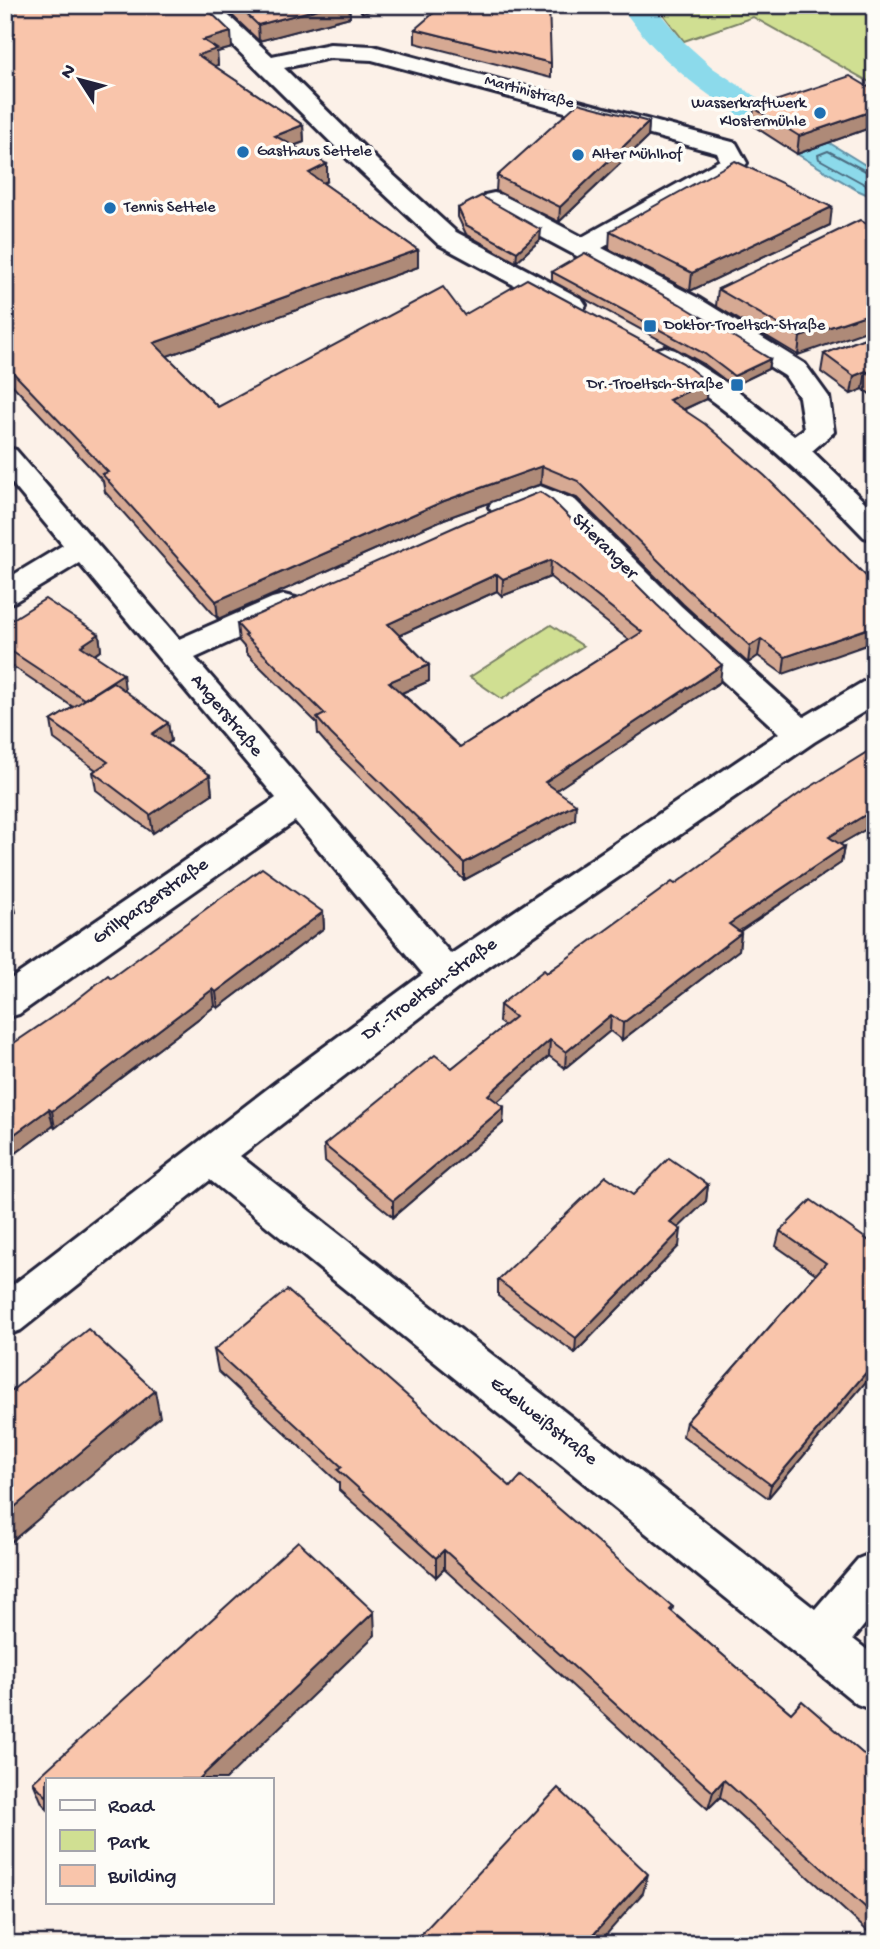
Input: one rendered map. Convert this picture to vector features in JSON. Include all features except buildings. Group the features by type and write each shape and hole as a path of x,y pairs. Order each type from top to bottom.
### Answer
{"street":[{"path":"216,7 266,64 447,238 594,317"},
{"name":"Martinistraße","path":"266,64 330,51 373,53 727,148 734,163 582,248"},
{"path":"494,201 582,248 702,299 807,365 819,432 795,450"},
{"path":"641,342 693,372 795,450 875,530"},
{"name":"Angerstraße","path":"5,456 296,802 447,976"},
{"name":"Stieranger","path":"477,519 540,495 565,507 669,612 802,734"},
{"path":"5,594 82,547"},
{"path":"174,654 309,594"},
{"name":"Dr.-Troeltsch-Straße","path":"5,1317 289,1094 447,976 802,734 875,690"},
{"name":"Grillparzerstraße","path":"5,1003 296,802"},
{"name":"Edelweißstraße","path":"211,1157 875,1687"},
{"path":"819,1642 875,1575"}],"green space":[{"path":"656,5 875,5 875,85 753,17 684,41"},
{"path":"551,625 583,646 502,699 470,677"}],"water":[{"path":"828,142 875,171 875,198 797,154"}],"waterway":[{"path":"636,5 672,49 701,75 768,120"}],"place":[{"name":"Wasserkraftwerk Klostermühle","path":"820,113"},
{"name":"Gasthaus Settele","path":"243,152"},
{"name":"Alter Mühlhof","path":"578,155"},
{"name":"Tennis Settele","path":"110,208"},
{"name":"Doktor-Troeltsch-Straße","path":"650,326"},
{"name":"Dr.-Troeltsch-Straße","path":"737,385"}]}
